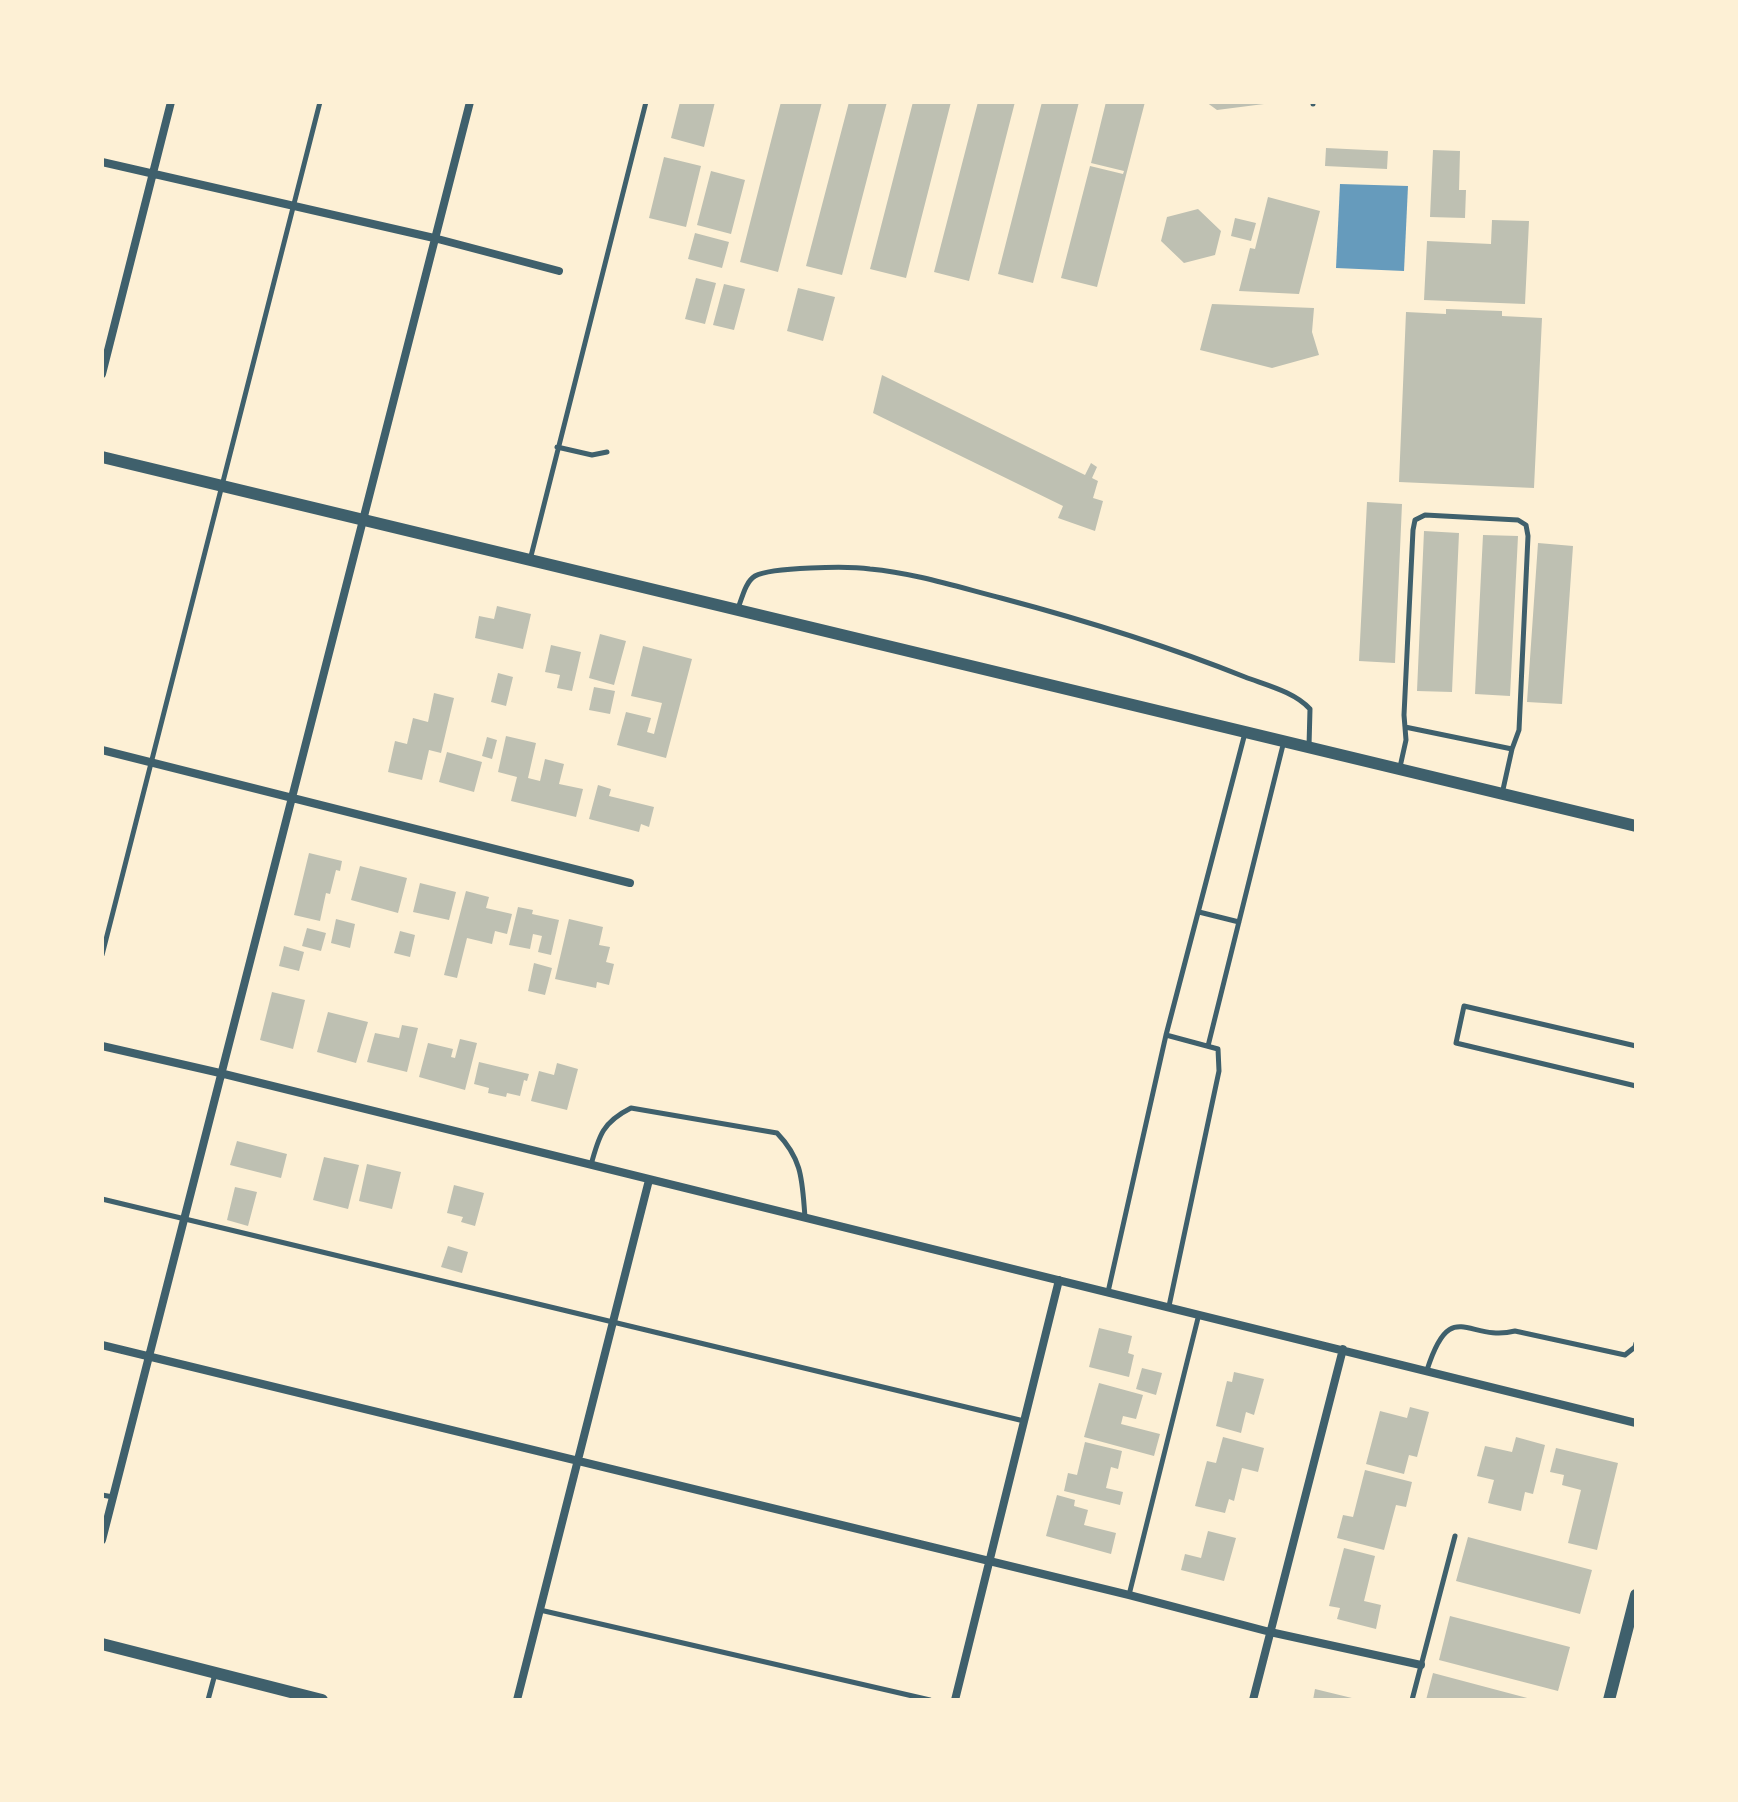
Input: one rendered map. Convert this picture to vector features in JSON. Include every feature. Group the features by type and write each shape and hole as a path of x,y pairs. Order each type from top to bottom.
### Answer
{"street":[{"path":"102,374 171,102"},
{"path":"102,1540 470,102"},
{"path":"102,162 434,238 559,271"},
{"path":"102,457 1636,826"},
{"path":"102,750 630,883"},
{"path":"102,1046 1636,1423"},
{"path":"517,1700 649,1180"},
{"path":"955,1700 1059,1280"},
{"path":"102,1345 1270,1632 1421,1665"},
{"path":"1253,1700 1343,1349"},
{"path":"1609,1700 1636,1595"},
{"path":"102,1644 322,1700"}],"lane":[{"path":"102,955 320,102"},
{"path":"529,561 646,102"},
{"path":"557,447 592,455 607,452"},
{"path":"1400,770 1406,740 1415,520 1425,515 1518,520 1526,525 1528,536 1519,730 1502,795"},
{"path":"738,610 747,584 754,576 766,573 869,568 943,582 1072,617 1187,653 1294,697 1310,709 1309,747"},
{"path":"1405,727 1512,749"},
{"path":"1108,1292 1166,1035 1246,732"},
{"path":"1208,1046 1284,741"},
{"path":"1199,912 1239,922"},
{"path":"1636,1046 1464,1006 1456,1043 1636,1086"},
{"path":"1166,1035 1218,1049 1219,1071 1169,1306"},
{"path":"591,1165 596,1146 610,1118 631,1108 777,1133 793,1150 802,1181 805,1218"},
{"path":"102,1199 1024,1421"},
{"path":"1129,1595 1199,1314"},
{"path":"1427,1370 1436,1343 1445,1333 1457,1327 1469,1326 1503,1334 1515,1331 1625,1355 1636,1343"},
{"path":"102,1495 113,1497"},
{"path":"1412,1700 1455,1536"},
{"path":"539,1610 930,1700"},
{"path":"208,1700 215,1673"}],"water":[{"path":"1340,184 1408,186 1404,271 1336,268"}],"building":[{"path":"680,102 715,102 704,147 671,138"},
{"path":"781,102 822,102 778,272 740,262"},
{"path":"849,102 887,102 842,275 806,266"},
{"path":"913,102 951,102 906,278 870,269"},
{"path":"978,102 1015,102 969,281 934,272"},
{"path":"1042,102 1079,102 1033,283 998,274"},
{"path":"1106,102 1145,102 1097,287 1061,278 1090,166 1123,174 1124,171 1091,163"},
{"path":"1206,102 1264,102 1264,104 1217,110"},
{"path":"1326,148 1388,151 1387,169 1325,166"},
{"path":"1433,150 1460,151 1459,190 1466,190 1465,218 1430,217"},
{"path":"664,157 701,166 686,227 649,218"},
{"path":"711,171 745,180 731,234 697,225"},
{"path":"1268,197 1320,211 1299,294 1239,291 1250,248 1255,249"},
{"path":"1198,209 1221,231 1215,255 1184,263 1161,241 1167,217"},
{"path":"1235,218 1256,223 1251,241 1231,236"},
{"path":"1492,220 1529,221 1525,304 1424,300 1427,241 1491,244"},
{"path":"695,233 729,242 722,268 688,259"},
{"path":"696,278 716,283 705,324 685,319"},
{"path":"724,284 745,289 734,330 713,325"},
{"path":"798,288 835,297 823,341 787,331"},
{"path":"1212,304 1314,308 1312,332 1319,355 1272,368 1200,350"},
{"path":"1446,309 1502,311 1502,316 1542,318 1534,488 1399,482 1406,312 1446,314"},
{"path":"882,375 1085,475 1091,463 1097,467 1092,478 1098,481 1093,498 1103,501 1095,531 1058,518 1063,506 873,413"},
{"path":"1367,502 1402,504 1395,663 1359,661"},
{"path":"1424,531 1459,533 1452,692 1417,691"},
{"path":"1483,535 1518,536 1510,696 1475,694"},
{"path":"1538,543 1573,546 1562,704 1527,702"},
{"path":"497,606 531,614 523,649 475,638 479,616 494,619"},
{"path":"600,634 626,641 614,685 589,678"},
{"path":"551,645 581,652 572,691 557,688 560,675 545,672"},
{"path":"643,646 692,659 666,758 617,745 626,712 651,718 647,732 654,734 662,703 631,696"},
{"path":"498,673 513,677 506,706 491,702"},
{"path":"594,687 615,691 610,714 589,710"},
{"path":"434,693 454,698 441,753 429,750 422,780 388,772 395,741 407,744 413,718 428,722"},
{"path":"506,736 536,743 528,778 540,781 545,759 564,764 559,784 583,789 576,817 511,801 517,777 498,772"},
{"path":"487,737 497,740 492,759 482,756"},
{"path":"447,752 482,762 474,792 439,782"},
{"path":"598,785 611,789 609,796 654,807 649,827 641,824 639,832 589,819"},
{"path":"309,853 342,861 340,871 336,870 330,894 326,893 320,921 294,915"},
{"path":"360,866 407,878 398,913 351,900"},
{"path":"420,883 456,892 449,920 413,912"},
{"path":"466,891 489,897 486,908 512,914 507,934 495,931 492,944 467,938 457,978 444,975"},
{"path":"518,907 533,910 532,914 559,920 551,955 538,952 542,936 533,934 530,949 509,945"},
{"path":"336,919 355,924 350,948 331,943"},
{"path":"569,919 603,927 599,945 610,947 606,962 614,964 609,985 597,982 596,988 555,979"},
{"path":"307,928 326,933 321,951 302,946"},
{"path":"400,931 415,935 410,957 394,953"},
{"path":"284,946 304,952 299,971 279,966"},
{"path":"534,963 552,968 545,995 528,991"},
{"path":"272,992 305,1000 293,1049 260,1040"},
{"path":"328,1012 368,1022 356,1063 317,1052"},
{"path":"402,1025 418,1028 407,1072 367,1062 375,1033 399,1038"},
{"path":"460,1039 477,1043 465,1090 419,1077 428,1043 453,1049 451,1057 455,1058"},
{"path":"479,1062 529,1074 520,1096 488,1093 489,1088 474,1084"},
{"path":"557,1063 578,1069 567,1110 531,1101 539,1071 554,1075"},
{"path":"237,1141 287,1154 281,1178 230,1165"},
{"path":"324,1157 359,1165 348,1209 313,1200"},
{"path":"367,1164 401,1172 392,1209 359,1201"},
{"path":"454,1185 484,1193 475,1226 461,1222 463,1217 447,1213"},
{"path":"235,1187 257,1192 248,1226 227,1220"},
{"path":"448,1246 468,1252 462,1273 441,1267"},
{"path":"1099,1328 1132,1336 1128,1353 1134,1355 1129,1377 1089,1367"},
{"path":"1142,1368 1162,1373 1156,1395 1136,1389"},
{"path":"1234,1372 1264,1379 1254,1415 1246,1412 1241,1433 1216,1426 1227,1381 1232,1382"},
{"path":"1099,1383 1143,1395 1136,1419 1123,1416 1121,1424 1160,1434 1154,1456 1084,1437"},
{"path":"1410,1407 1429,1412 1417,1457 1409,1455 1404,1474 1366,1464 1380,1411 1407,1418"},
{"path":"1223,1437 1264,1448 1258,1472 1242,1468 1234,1501 1229,1499 1225,1513 1195,1506 1207,1461 1216,1463"},
{"path":"1516,1437 1545,1445 1533,1494 1525,1492 1521,1511 1488,1503 1494,1480 1477,1476 1485,1446 1512,1452"},
{"path":"1085,1442 1122,1451 1118,1469 1111,1467 1106,1488 1123,1492 1120,1505 1064,1491 1068,1473 1077,1475"},
{"path":"1556,1448 1618,1463 1597,1550 1568,1543 1581,1490 1562,1485 1564,1475 1550,1472"},
{"path":"1365,1470 1412,1482 1406,1507 1396,1505 1384,1550 1337,1538 1343,1515 1353,1517"},
{"path":"1057,1495 1075,1500 1074,1506 1088,1510 1084,1525 1116,1533 1111,1554 1046,1536"},
{"path":"1208,1531 1236,1538 1224,1581 1181,1570 1185,1554 1201,1558"},
{"path":"1468,1537 1592,1570 1580,1614 1456,1581"},
{"path":"1344,1548 1375,1556 1364,1601 1381,1605 1376,1629 1337,1619 1340,1608 1329,1606"},
{"path":"1450,1616 1570,1647 1558,1691 1439,1660"},
{"path":"1433,1673 1531,1699 1531,1700 1426,1700"},
{"path":"1315,1689 1356,1699 1356,1700 1313,1700"}]}
